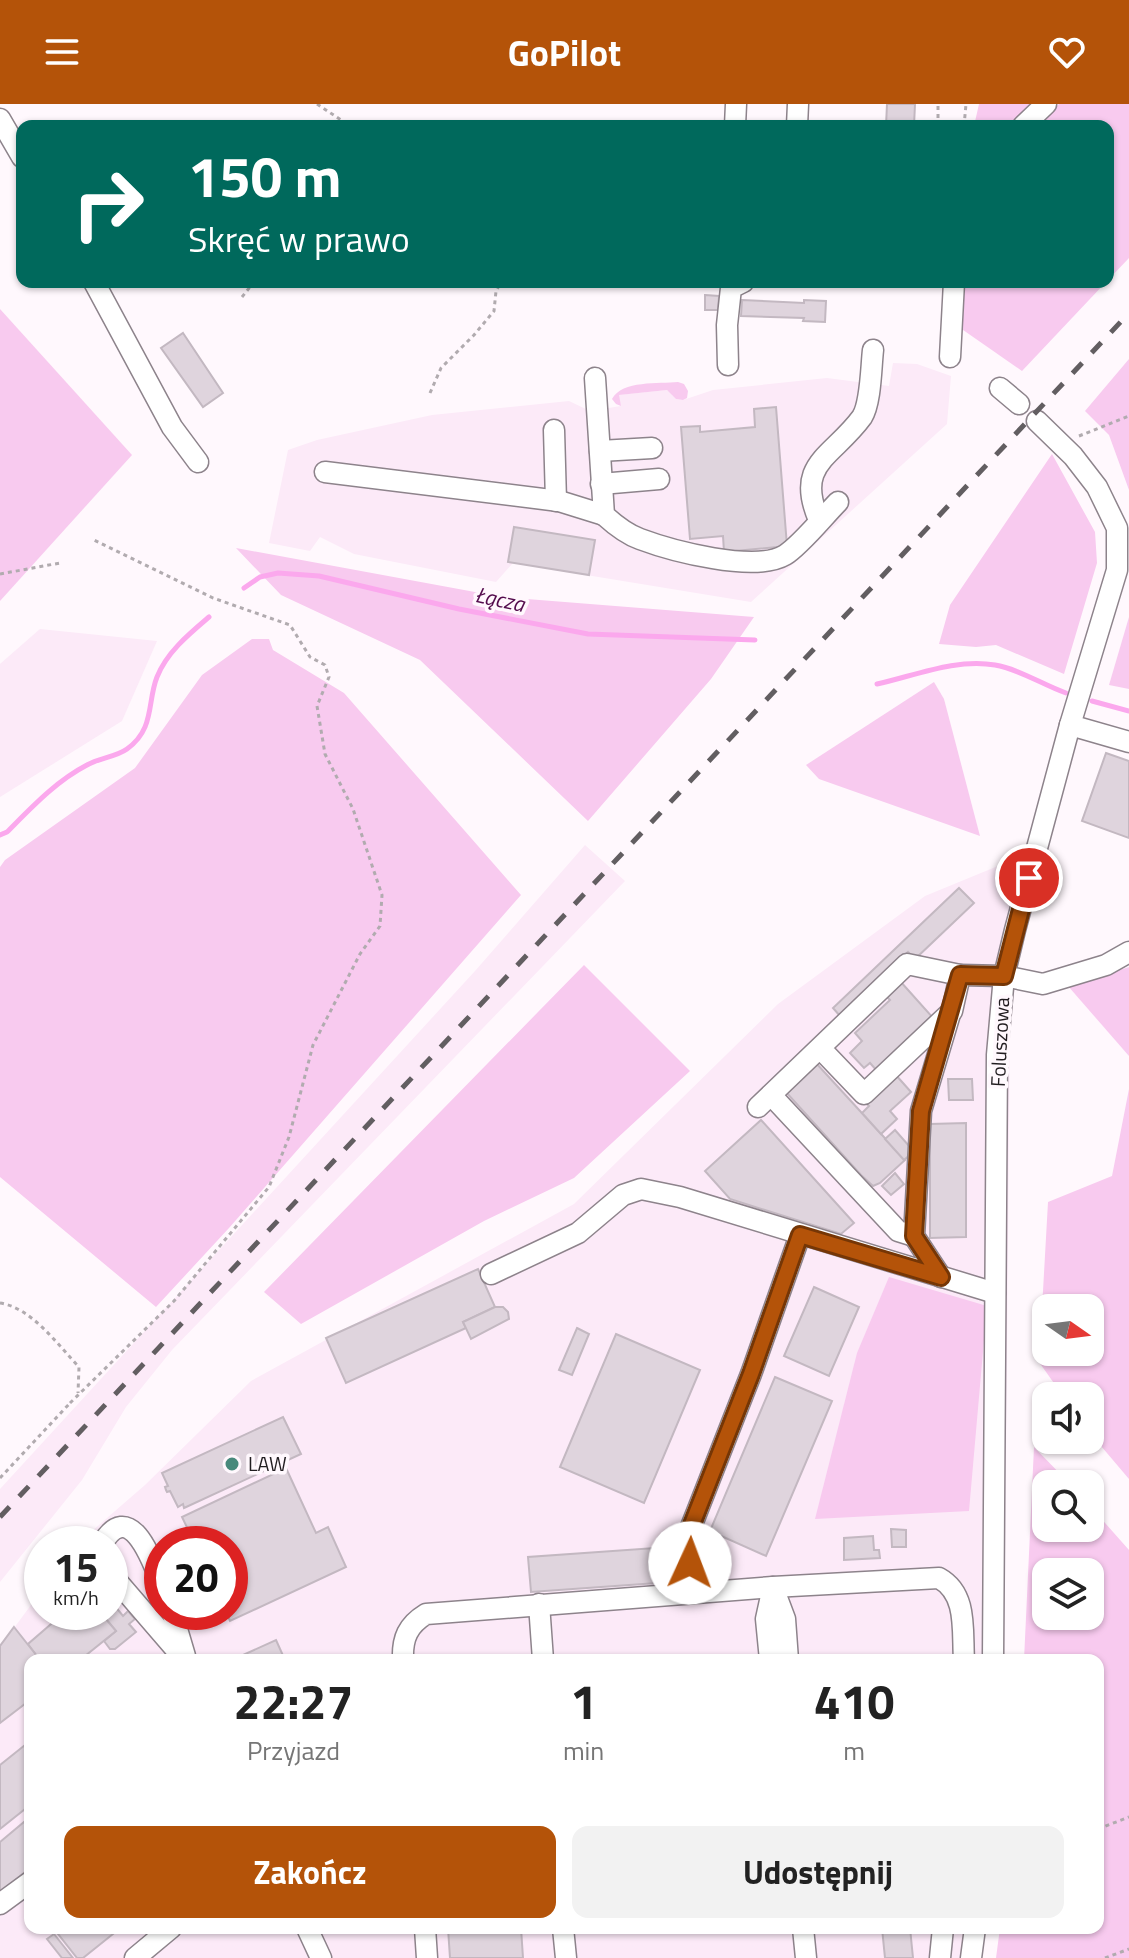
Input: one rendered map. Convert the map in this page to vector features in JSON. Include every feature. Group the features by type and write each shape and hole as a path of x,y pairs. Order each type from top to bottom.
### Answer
{"street":[{"path":"1029,120 1046,104"},
{"path":"0,119 16,147"},
{"path":"97,288 172,427 198,462"},
{"path":"728,365 727,325 734,288"},
{"path":"950,357 954,288"},
{"path":"819,520 811,501 810,481 817,464 864,415 873,350"},
{"path":"595,378 604,515"},
{"path":"1000,388 1019,404"},
{"name":"Foluszowa","path":"993,1654 997,1055 1004,976 1070,725 1117,570 1117,528 1097,487 1037,421"},
{"path":"554,430 556,501"},
{"path":"600,451 652,448"},
{"path":"325,472 556,501 604,515 615,526 638,538 729,561 768,560 786,555 838,502"},
{"path":"601,484 659,479"},
{"path":"1070,725 1129,742"},
{"path":"914,1236 898,1231 765,1101 907,964 960,975 1004,976 1043,984 1106,965 1129,952"},
{"path":"941,1277 914,1236 921,1111 960,975"},
{"path":"820,1048 864,1094 952,1011"},
{"path":"491,1274 578,1233 623,1195 641,1189 680,1197 995,1293"},
{"path":"692,1593 689,1532 751,1374 800,1235"},
{"path":"128,1529 133,1530 144,1542"},
{"path":"403,1654 402,1647 412,1622 426,1614 773,1587 939,1578 952,1585 959,1600 964,1654"},
{"path":"769,1654 766,1619 773,1587"},
{"path":"773,1587 785,1619 788,1654"},
{"path":"128,1594 181,1654"},
{"path":"539,1604 543,1654"},
{"path":"177,1630 184,1654"},
{"path":"0,1904 24,1886"},
{"path":"135,1958 164,1934"},
{"path":"310,1934 321,1958"},
{"path":"425,1934 427,1958"},
{"path":"564,1934 566,1958"},
{"path":"804,1934 806,1958"},
{"path":"940,1958 942,1934"},
{"path":"971,1958 974,1934"}],"path":[{"path":"317,104 341,120"},
{"path":"242,297 249,288"},
{"path":"430,393 441,368 494,311 498,288"},
{"path":"1061,444 1129,416"},
{"path":"70,1403 174,1301 269,1187 289,1137 313,1045 360,954 380,926 382,895 353,809 325,754 317,706 329,677 325,665 310,657 290,625 213,598 92,539"},
{"path":"0,574 60,563"},
{"path":"0,1303 16,1305 79,1367 78,1395 0,1478"},
{"path":"1104,1827 1129,1817"},
{"path":"1105,1958 1129,1949"}],"shaded area":[{"path":"979,104 1046,104 1029,120 975,120"},
{"path":"1059,104 1129,104 1129,258 1114,274 1114,120 1042,120"},
{"path":"956,288 1100,288 1022,371 953,323"},
{"path":"0,309 132,455 0,601"},
{"path":"1129,359 1129,490 1109,435 1085,411"},
{"path":"893,363 917,364 951,376 947,424 751,602 513,563 496,582 354,554 320,537 310,551 269,543 288,450 317,440 432,415 569,401 590,411 621,406 618,395 667,390 676,399 683,400 713,390 827,378 889,386"},
{"path":"684,384 688,391 687,398 683,400 676,399 667,390 619,395 621,406 612,399 632,386"},
{"path":"1052,454 1095,532 1097,563 1064,674 996,645 939,644 950,605"},
{"path":"236,548 502,597 754,617 711,679 588,821 420,660 281,595"},
{"path":"1129,617 1129,689 1109,685"},
{"path":"40,629 157,641 122,721 0,797 0,664"},
{"path":"252,639 269,639 273,650 344,693 521,895 156,1307 0,1177 0,867 5,860 135,768 202,675"},
{"path":"934,682 944,699 980,836 819,779 806,765"},
{"path":"585,845 625,881 172,1350 126,1407 82,1480 45,1526 24,1526 24,1552 0,1582 0,1489 475,971"},
{"path":"1020,857 1043,863 1018,961 1010,1027 1004,1654 24,1654 24,1934 985,1934 982,1958 0,1958 0,1647 24,1614 24,1630 128,1630 128,1526 98,1526 145,1485 251,1381 574,1204 778,1004 925,896"},
{"path":"584,965 690,1071 574,1178 484,1221 301,1324 264,1292"},
{"path":"1129,967 1129,1056 1068,986"},
{"path":"1129,1089 1129,1479 1104,1450 1104,1382 1053,1382 1042,1366 1104,1366 1104,1294 1043,1294 1048,1202 1112,1176"},
{"path":"889,1277 987,1306 969,1511 815,1519 857,1353"},
{"path":"1034,1454 1041,1454 1056,1470 1033,1470"},
{"path":"1032,1490 1032,1542 1104,1542 1104,1522 1129,1550 1129,1958 996,1958 999,1934 1104,1934 1104,1654 1024,1654"}],"building":[{"path":"887,104 915,104 914,120 886,120"},
{"path":"705,295 719,296 718,310 705,310"},
{"path":"742,300 826,301 825,322 803,321 804,318 741,316"},
{"path":"183,333 223,393 203,407 161,348"},
{"path":"776,407 787,546 724,552 723,536 690,539 681,427 700,426 700,432 755,427 754,409"},
{"path":"514,527 595,540 589,575 508,562"},
{"path":"1106,753 1129,761 1129,838 1082,821"},
{"path":"959,888 974,903 915,959 908,952 840,1016 833,1008"},
{"path":"900,981 934,1019 878,1072 870,1063 864,1068 850,1053 862,1041 855,1033 890,1000 885,995"},
{"path":"816,1063 905,1160 880,1183 873,1186 861,1175 785,1091"},
{"path":"895,1074 911,1092 890,1111 897,1119 881,1134 862,1113 869,1106 864,1101"},
{"path":"948,1079 972,1079 973,1100 949,1100"},
{"path":"761,1120 854,1223 841,1234 730,1199 705,1171"},
{"path":"966,1123 966,1237 930,1238 930,1124"},
{"path":"895,1130 912,1153 904,1160 885,1139"},
{"path":"895,1173 904,1184 891,1195 882,1186"},
{"path":"478,1269 495,1307 463,1322 466,1328 346,1383 326,1338"},
{"path":"814,1287 859,1307 829,1376 784,1356"},
{"path":"495,1307 503,1307 509,1319 471,1339 463,1322"},
{"path":"577,1328 589,1334 572,1375 559,1370"},
{"path":"616,1334 700,1370 644,1503 560,1467"},
{"path":"775,1377 832,1401 766,1556 710,1531"},
{"name":"LAW","path":"283,1417 301,1454 184,1508 183,1504 178,1507 170,1491 166,1490 168,1486 162,1473"},
{"path":"286,1468 316,1533 328,1527 346,1567 248,1613 248,1526 186,1526 182,1517"},
{"path":"891,1529 906,1530 906,1547 892,1547"},
{"path":"873,1536 874,1550 879,1550 880,1558 844,1560 844,1538"},
{"path":"669,1547 671,1582 531,1592 528,1557"},
{"path":"128,1611 135,1619 129,1624 136,1632 115,1649 110,1649 104,1641 116,1631 128,1630"},
{"path":"14,1627 35,1654 24,1654 24,1705 0,1723 0,1646"},
{"path":"44,1630 116,1631 87,1654 36,1654 28,1644"},
{"path":"276,1640 282,1654 245,1654"},
{"path":"24,1746 24,1810 0,1829 0,1765"},
{"path":"24,1822 24,1873 0,1892 0,1842"},
{"path":"54,1934 73,1958 62,1958 47,1939"},
{"path":"58,1934 113,1934 83,1958 77,1958"},
{"path":"448,1934 521,1934 523,1958 450,1958"},
{"path":"883,1934 911,1934 913,1958 885,1958"}],"waterway":[{"name":"Łącza","path":"244,588 260,577 278,573 319,576 459,609 588,634 755,640"},
{"name":"Łącza","path":"0,835 76,771 123,752 136,741 146,724 161,668 179,644 209,617"},
{"name":"Łącza","path":"877,684 935,669 980,663 1013,670 1066,693"},
{"name":"Łącza","path":"1092,701 1129,711"}],"railway":[{"path":"0,1517 1129,313"}],"place":[{"name":"LAW","path":"232,1464"}],"route":[{"path":"690,1563 689,1532 751,1374 800,1235 941,1277 914,1236 921,1111 960,975 1004,976 1029,878"}]}
